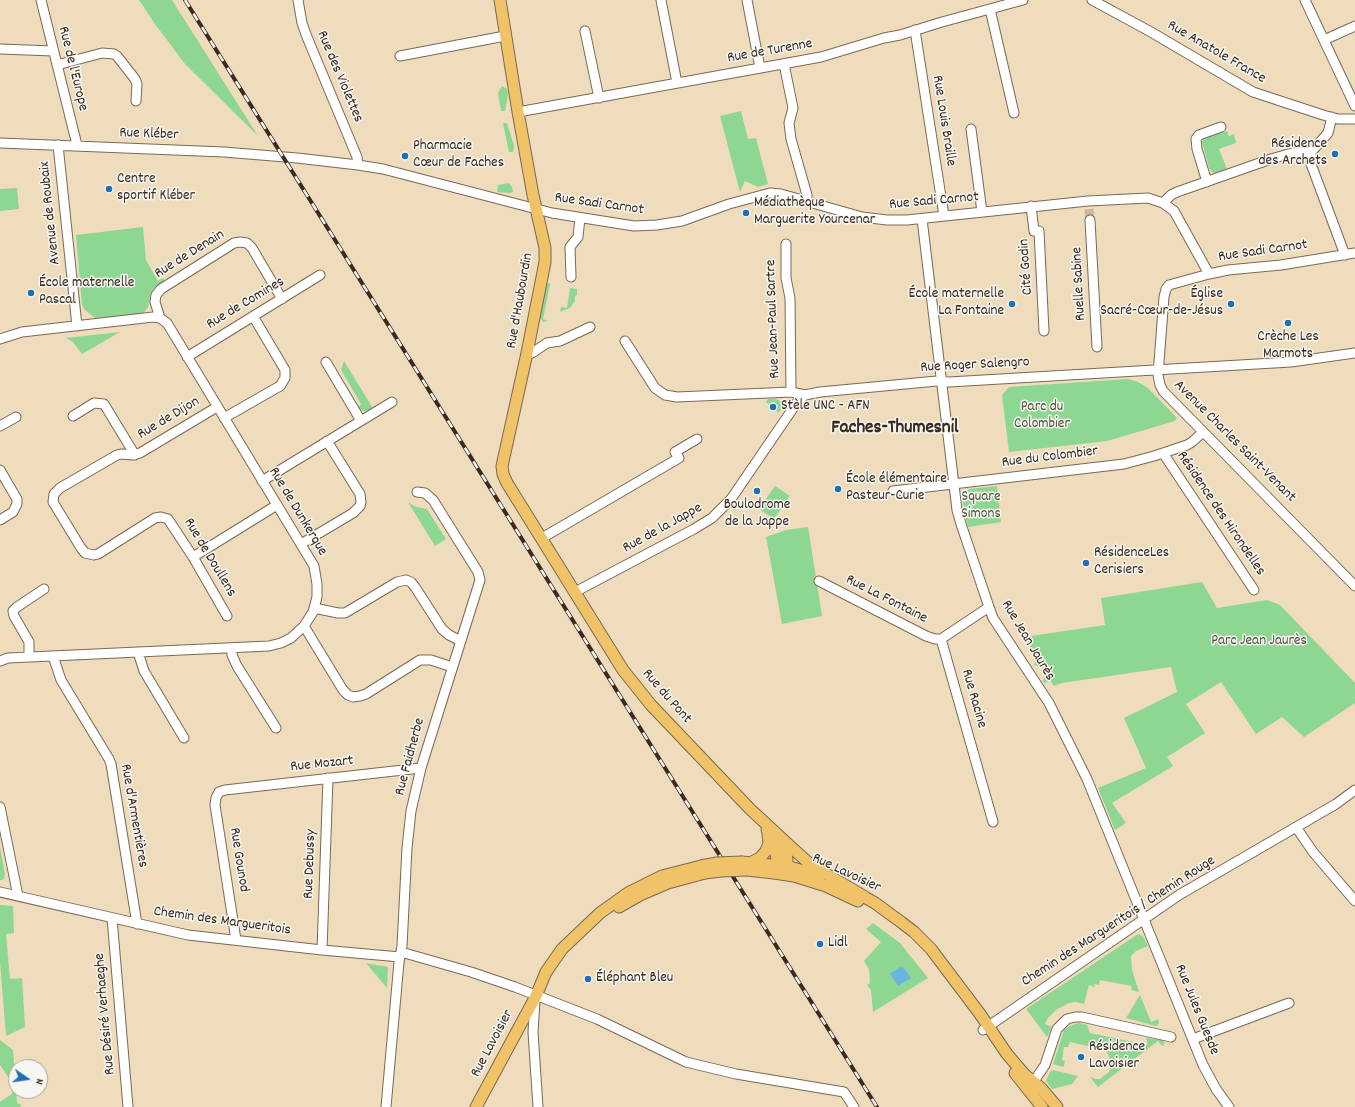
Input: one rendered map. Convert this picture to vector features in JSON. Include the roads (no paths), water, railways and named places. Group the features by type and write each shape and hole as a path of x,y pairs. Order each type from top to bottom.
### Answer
{"main road":[{"name":"Rue d'Haubourdin","path":"500,0 518,112 545,244 545,257 527,353 502,470 507,483 575,592"},
{"name":"Rue du Pont","path":"575,592 623,670 639,692 664,720 750,809 811,865 865,897"},
{"name":"Rue du Pont","path":"750,809 773,838 782,868"},
{"name":"Rue du Pont","path":"746,865 762,857 768,846 768,835 763,825"},
{"path":"780,836 786,850 786,860 782,868"},
{"name":"Rue Lavoisier","path":"476,1107 536,996 546,972 562,949 586,925 613,903 650,881 662,876 746,865 782,868 813,873 865,897 901,922 924,942 944,965 986,1028"},
{"name":"Rue Lavoisier","path":"782,868 847,895 873,910 896,927 931,959 967,1006 1025,1075 1042,1107"},
{"name":"Rue Lavoisier","path":"536,996 566,955 599,923 627,902 658,884 703,870"},
{"name":"Rue Lavoisier","path":"1031,1086 1042,1088 1057,1107"}],"street":[{"name":"Rue de l'Europe","path":"41,0 77,146"},
{"name":"Rue des Violettes","path":"298,0 302,23 307,37 357,157 358,165"},
{"path":"661,0 677,83"},
{"path":"747,0 760,68"},
{"name":"Rue de Turenne","path":"518,112 821,57 1023,0"},
{"name":"Rue Anatole France","path":"1092,0 1151,32 1249,90 1332,118 1355,119"},
{"path":"1305,0 1355,106"},
{"path":"990,9 1014,113"},
{"path":"1324,40 1355,26"},
{"name":"Rue Louis Braille","path":"915,30 944,216"},
{"path":"585,31 599,98"},
{"path":"400,56 505,36"},
{"path":"0,49 53,51"},
{"path":"57,65 102,53 114,54 135,79 137,84 136,101"},
{"path":"784,64 793,108 789,123 791,139 807,195 807,201"},
{"path":"1332,118 1328,133 1311,152 1311,164 1344,255"},
{"path":"1207,182 1197,149 1196,139 1199,135 1221,127"},
{"path":"970,128 982,212"},
{"name":"Rue Kléber","path":"0,143 204,151 297,158"},
{"name":"Avenue de Roubaix","path":"58,145 77,326"},
{"path":"1164,203 1174,193 1287,154 1311,152"},
{"name":"Rue Sadi Carnot","path":"297,158 383,169 537,209 580,218 634,226 651,226 682,221 729,204 770,193 781,194 869,218 887,220 944,216 1031,206 1089,205 1143,198 1156,199 1172,208 1177,214 1209,274 1236,269 1281,265 1355,253"},
{"name":"Cité Godin","path":"1031,206 1034,231 1039,231 1044,332"},
{"path":"571,277 570,247 578,237 580,218"},
{"name":"Rue Jean Jaurès","path":"922,218 957,510 961,524 993,618 1052,709 1092,790 1144,919"},
{"name":"Ruelle Sabine","path":"1090,220 1097,347"},
{"name":"Rue de Denain","path":"160,318 155,302 158,290 234,243 240,242 247,243 252,248 282,299"},
{"name":"Rue Jean-Paul Sartre","path":"786,244 786,278 790,298 791,392"},
{"name":"Avenue Charles Saint-Venant","path":"1209,274 1172,284 1166,289 1164,297 1158,381 1163,391 1355,586"},
{"name":"Rue de Comines","path":"187,357 320,275"},
{"path":"224,418 280,386 285,378 285,370 253,316"},
{"path":"0,339 22,332 153,317 160,318"},
{"name":"Rue de Dunkerque","path":"0,661 8,658 275,645 295,636 311,617 318,590 317,578 310,559 167,323 160,318"},
{"path":"527,353 532,353 547,343 560,341 590,328"},
{"name":"Rue Roger Salengro","path":"625,341 658,391 665,395 682,397 791,392 805,395 824,391 941,382 1291,362 1355,353"},
{"path":"326,362 361,421"},
{"name":"Rue de la Jappe","path":"575,592 712,518 731,499 798,401 805,395"},
{"path":"262,481 392,402"},
{"path":"73,416 94,403 104,404 135,455"},
{"name":"Rue de Dijon","path":"135,455 143,452 217,406"},
{"path":"0,426 16,417"},
{"name":"Rue du Colombier","path":"893,491 1124,464 1190,444 1203,432"},
{"path":"542,538 679,458 675,452 697,439"},
{"path":"301,544 353,513 360,506 360,494 327,441"},
{"name":"Résidence des Hirondelles","path":"1163,453 1254,590"},
{"name":"Rue de Doullens","path":"135,455 117,455 60,488 54,494 53,502 81,548 88,554 94,555 98,554 155,518 164,517 168,519 193,557 227,616"},
{"path":"0,470 17,500 16,508 13,512 0,520"},
{"name":"Rue Faidherbe","path":"386,1107 401,955 408,831 413,800 421,768 480,576 432,498 425,493 418,492"},
{"path":"193,557 277,505"},
{"path":"314,608 345,613 397,582 406,580 414,585 442,629 449,635 461,641"},
{"name":"Rue La Fontaine","path":"819,581 930,638 941,639"},
{"path":"29,657 29,642 14,616 13,611 44,589"},
{"path":"941,639 989,607"},
{"path":"304,626 343,690 353,697 366,694 420,660 431,660 452,667"},
{"name":"Rue Racine","path":"941,639 993,822"},
{"path":"232,648 234,661 276,728"},
{"path":"138,652 144,670 184,738"},
{"name":"Rue d'Armentières","path":"53,656 61,680 109,758 111,764 137,924"},
{"name":"Rue Mozart","path":"225,790 421,768"},
{"name":"Rue Debussy","path":"322,950 328,778"},
{"name":"Rue Gounod","path":"225,790 217,795 215,805 236,940"},
{"name":"Chemin des Margueritois / Chemin Rouge","path":"986,1028 1179,896 1336,804 1355,790"},
{"path":"0,807 18,896"},
{"path":"1296,827 1313,852 1355,901"},
{"name":"Chemin des Margueritois","path":"3,894 18,896 188,935 322,950 401,955 471,972 586,1015 692,1064 736,1074 844,1092 854,1107"},
{"name":"Rue Désiré Verhaeghe","path":"112,918 128,1107"},
{"name":"Rue Jules Guesde","path":"1144,919 1209,1077 1229,1107"},
{"path":"536,996 533,1032 538,1107"},
{"path":"1193,1039 1289,1003"},
{"path":"1031,1086 1045,1065 1057,1029 1067,1019 1082,1017 1171,1037"}],"water":[{"path":"900,967 904,968 911,978 898,986 890,974"}],"tunnel":[{"path":"1089,209 1090,220"}],"railway":[{"path":"185,0 877,1107"}],"place":[{"name":"Résidence des Archets","path":"1335,154"},
{"name":"Pharmacie Cœur de Faches","path":"405,156"},
{"name":"Centre sportif Kléber","path":"109,189"},
{"name":"Médiathèque Marguerite Yourcenar","path":"746,213"},
{"name":"École maternelle Pascal","path":"31,293"},
{"name":"École maternelle La Fontaine","path":"1012,304"},
{"name":"Église Sacré-Cœur-de-Jésus","path":"1231,304"},
{"name":"Crèche Les Marmots","path":"1288,323"},
{"name":"Stèle UNC - AFN","path":"773,407"},
{"name":"École élémentaire Pasteur-Curie","path":"838,489"},
{"name":"Boulodrome de la Jappe","path":"757,491"},
{"name":"RésidenceLes Cerisiers","path":"1086,563"},
{"name":"Lidl","path":"820,944"},
{"name":"Éléphant Bleu","path":"588,979"},
{"name":"Résidence Lavoisier","path":"1081,1057"}],"district":[{"name":"Faches-Thumesnil","path":"895,429"}],"park label":[{"name":"Parc du Colombier","path":"1042,416"},
{"name":"Square Simons","path":"981,506"},
{"name":"Parc Jean Jaurès","path":"1259,642"}]}
